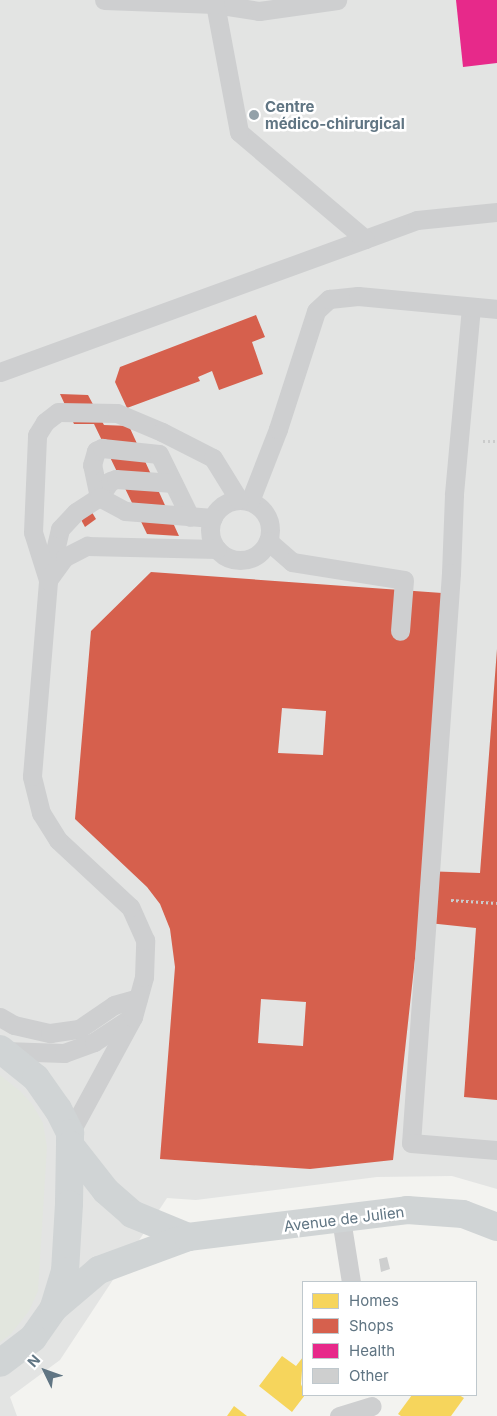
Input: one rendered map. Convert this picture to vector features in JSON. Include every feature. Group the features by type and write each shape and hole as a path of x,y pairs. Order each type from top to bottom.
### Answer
{"street":[{"name":"Avenue de Julien","path":"2,1050 36,1078 58,1109 70,1139 106,1191 132,1214 188,1237"},
{"path":"0,1363 32,1338 54,1308 65,1271 70,1139"},
{"name":"Avenue de Julien","path":"54,1308 99,1270 188,1237 407,1210 462,1214 497,1227"}],"lane":[{"path":"104,0 215,4 259,11 337,0"},
{"path":"215,4 239,132 365,239"},
{"path":"0,372 417,220 497,212"},
{"path":"244,501 278,429 316,311 329,299 358,296 470,308 497,309"},
{"path":"470,308 453,511 446,568 428,899 411,1143 497,1150"},
{"path":"48,580 33,532 37,435 45,422 58,412 117,413 162,432 213,458 244,501 266,514 271,532 268,541 259,554 245,560 235,560 225,556 217,549 210,534 213,518 224,505 244,501"},
{"path":"99,497 92,464 96,451 102,448 159,454 190,517"},
{"path":"70,1139 133,1017 144,977 145,940 130,907 58,840 41,813 32,776 48,580 60,529 76,512 99,497 110,481 116,479 173,483"},
{"path":"99,497 126,511 213,518"},
{"path":"268,541 292,562 404,580 400,631"},
{"path":"48,580 65,557 87,546 217,549"},
{"path":"0,1017 14,1026 50,1033 60,1032 79,1029 114,1004 138,998"},
{"path":"2,1050 64,1053 94,1042 133,1017"},
{"path":"341,1219 351,1281"},
{"path":"339,1416 376,1405"}],"path":[{"path":"428,899 497,903"}],"shaded area":[{"path":"0,0 497,0 497,1189 452,1176 377,1177 196,1200 167,1198 60,1360 10,1397 17,1416 0,1416"},
{"path":"0,1075 20,1091 32,1104 43,1123 47,1147 38,1291 29,1311 10,1335 0,1342"}],"building: Homes":[{"path":"282,1356 296,1366 302,1358 301,1384 302,1396 304,1396 292,1412 259,1386"},
{"path":"411,1396 461,1396 464,1398 451,1416 401,1416 398,1414"},
{"path":"234,1406 247,1416 227,1416"}],"building: Shops":[{"path":"256,315 265,337 252,342 263,374 219,390 212,371 198,377 200,381 127,408 115,382 120,367"},
{"path":"60,394 88,395 104,425 129,426 179,536 147,534 94,424 74,424"},
{"path":"90,509 96,519 85,527 79,516"},
{"path":"151,572 442,593 423,871 480,873 497,649 497,1100 464,1097 476,928 419,922 393,1160 310,1169 160,1159 175,967 170,929 160,904 147,887 75,819 91,631","holes":["282,708 326,711 323,755 278,753","261,999 306,1002 303,1046 258,1043"]}],"building: Health":[{"path":"456,0 497,0 497,63 463,67"}],"building: Other":[{"path":"387,1257 390,1269 381,1272 379,1259"}],"place":[{"name":"Centre médico-chirurgical","path":"254,115"}]}
